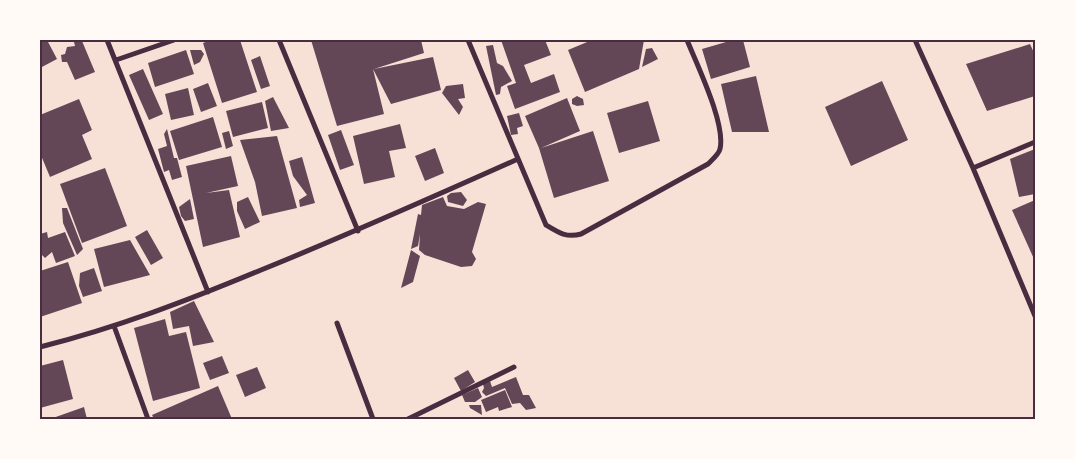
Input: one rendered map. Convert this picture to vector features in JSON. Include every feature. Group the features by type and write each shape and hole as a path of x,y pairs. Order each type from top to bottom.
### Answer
{"street":[{"path":"107,40 208,292"},
{"path":"116,60 174,40"},
{"path":"279,40 358,231"},
{"path":"468,40 546,225 560,234 571,236 581,234 708,164 720,151 721,134 687,40"},
{"path":"915,40 973,168 1035,316"},
{"path":"973,168 1035,142"},
{"path":"40,347 97,332 208,292 358,231 518,159"},
{"path":"337,323 373,419"},
{"path":"114,326 148,419"},
{"path":"408,419 514,367"}],"building":[{"path":"40,40 47,40 57,59 40,68"},
{"path":"211,40 240,40 257,92 222,103 203,43"},
{"path":"311,40 421,40 424,53 374,69 433,57 441,90 391,104 373,69 384,114 337,126"},
{"path":"501,40 545,40 551,55 524,65 531,83 554,74 560,92 515,109 507,86 516,83"},
{"path":"592,40 644,40 639,69 585,92 568,50"},
{"path":"733,40 743,40 750,67 711,79 702,49"},
{"path":"82,41 95,72 75,80 67,62 62,62 61,55 65,54 67,47 75,46 74,42"},
{"path":"1030,44 1035,55 1035,96 987,111 966,64"},
{"path":"493,45 497,63 503,66 512,81 501,87 500,94 496,95 486,46"},
{"path":"652,48 658,59 642,67 646,49"},
{"path":"186,50 194,74 155,87 148,63"},
{"path":"190,50 201,50 204,54 200,62 194,65"},
{"path":"260,56 270,86 261,89 251,60"},
{"path":"143,69 163,114 149,120 129,75"},
{"path":"756,76 769,132 732,132 721,84"},
{"path":"882,81 908,140 851,166 825,107"},
{"path":"208,83 217,106 201,112 193,89"},
{"path":"463,84 465,98 458,99 463,107 459,115 442,93 446,86"},
{"path":"188,88 194,115 171,120 165,94"},
{"path":"577,96 583,99 584,105 577,106 572,104 572,99"},
{"path":"273,97 289,128 271,131 265,101"},
{"path":"567,98 580,131 541,148 593,131 609,181 554,198 539,148 525,116"},
{"path":"79,99 92,130 82,135 92,159 50,177 40,153 40,115"},
{"path":"648,101 660,141 619,153 607,113"},
{"path":"262,102 268,128 233,137 226,111"},
{"path":"519,113 523,126 517,128 518,134 511,135 507,116"},
{"path":"213,117 222,147 179,160 170,131"},
{"path":"400,124 406,148 389,151 395,177 364,184 353,136"},
{"path":"167,129 174,158 177,158 182,177 172,180 169,170 164,172 158,149 167,146 164,134"},
{"path":"341,130 354,165 340,170 328,135"},
{"path":"229,131 233,146 226,149 222,133"},
{"path":"277,136 297,208 262,216 255,182 240,140"},
{"path":"435,148 444,173 425,181 415,156"},
{"path":"1035,149 1035,194 1019,197 1010,159"},
{"path":"231,156 238,186 206,193 229,190 240,237 203,247 186,166"},
{"path":"302,157 315,203 300,207 299,200 307,195 293,176 289,161"},
{"path":"105,168 127,226 82,243 60,184"},
{"path":"461,192 467,200 463,206 448,202 447,196 451,193"},
{"path":"248,197 260,222 245,229 237,211 237,202"},
{"path":"443,197 447,206 464,209 478,202 486,204 472,252 476,259 472,266 461,267 425,255 419,250 420,234 418,246 411,249 418,214 421,215 422,205"},
{"path":"190,199 194,219 185,221 181,216 179,207"},
{"path":"1035,200 1035,259 1034,259 1012,210"},
{"path":"62,208 67,208 83,249 77,255 63,223"},
{"path":"147,230 163,258 151,265 135,237"},
{"path":"47,232 48,238 65,232 75,256 56,263 52,252 45,258 40,253 40,234"},
{"path":"130,240 150,275 104,287 94,249"},
{"path":"411,250 420,256 413,282 401,288"},
{"path":"68,262 82,303 40,317 40,271"},
{"path":"94,268 102,291 83,297 79,286 80,273"},
{"path":"194,301 214,342 193,346 189,326 173,329 170,312"},
{"path":"165,319 169,336 186,332 200,388 153,401 134,328"},
{"path":"222,356 229,373 210,380 203,363"},
{"path":"63,360 73,399 40,408 40,366"},
{"path":"257,367 266,388 245,397 236,375"},
{"path":"468,370 475,382 461,391 454,378"},
{"path":"516,377 523,395 529,395 536,408 526,410 520,403 512,404 505,388 486,396 482,392 483,384 490,381 492,387"},
{"path":"218,386 232,419 154,419 152,415"},
{"path":"478,388 482,397 475,402 465,402 462,395"},
{"path":"505,390 512,407 499,411 498,407 486,412 481,400"},
{"path":"469,405 481,405 482,415 470,408"},
{"path":"84,407 87,419 50,419"}]}
